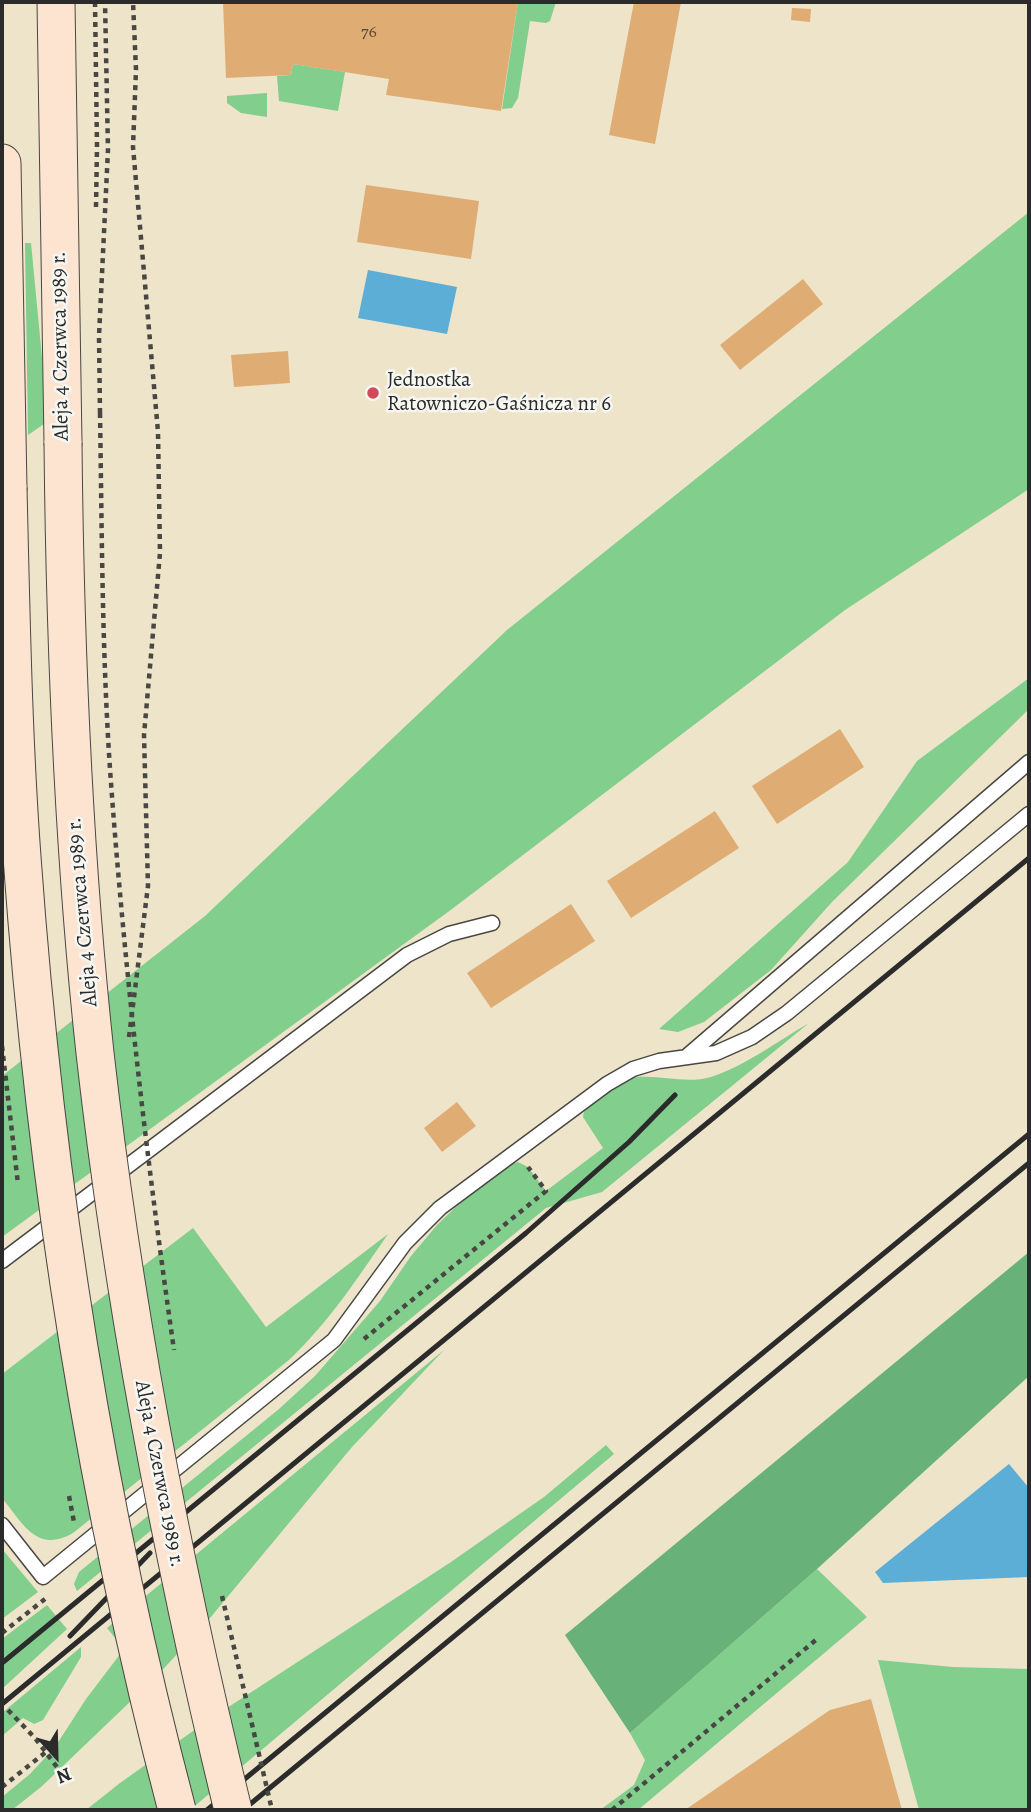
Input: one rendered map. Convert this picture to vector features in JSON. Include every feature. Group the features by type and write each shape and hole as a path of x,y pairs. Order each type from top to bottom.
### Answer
{"main road":[{"name":"Aleja 4 Czerwca 1989 r.","path":"55,2 64,554 72,756 86,957 124,1270 159,1478 194,1649 233,1810"},
{"path":"2,163 12,670 21,846 51,1143 93,1427 143,1670 177,1810"}],"lane":[{"path":"686,1058 1029,762"},
{"path":"2,1525 43,1577 334,1340 405,1243 440,1208 607,1084 633,1069 659,1061 716,1053 752,1037 787,1013 1029,814"},
{"path":"2,1261 407,956 449,934 492,923"}],"path":[{"path":"94,2 97,147 95,215"},
{"path":"105,2 108,150 99,336 106,685 115,832 143,1131 176,1359"},
{"path":"129,1037 148,886 145,735 160,553 158,432 134,147 134,2"},
{"path":"219,1585 272,1810"},
{"path":"612,1810 817,1639"},
{"path":"8,1710 61,1771"},
{"path":"2,1787 46,1752"}],"green space":[{"path":"518,2 556,2 550,21 530,21 518,98 512,108 502,109"},
{"path":"293,64 345,72 338,111 279,101 277,76 291,75"},
{"path":"267,93 267,117 241,113 227,103 227,96"},
{"path":"1029,212 1029,489 845,610 452,909 2,1237 2,1076 205,916 507,630"},
{"path":"25,243 31,243 43,368 44,424 28,435"},
{"path":"1029,678 1029,709 832,902 771,970 704,1022 678,1032 659,1029 848,862 917,761"},
{"path":"809,1023 602,1192 546,1208 77,1591 74,1584 79,1572 279,1409 315,1376 380,1301 411,1256 437,1225 508,1165 518,1162 528,1167 546,1191 603,1148 583,1117 590,1103 616,1085 627,1079 641,1077 691,1080 711,1077 749,1060"},
{"path":"193,1228 266,1327 388,1234 330,1315 289,1360 73,1533 60,1539 40,1538 24,1526 2,1498 2,1374"},
{"path":"1029,1252 1029,1376 817,1569 630,1733 565,1635"},
{"path":"444,1350 352,1447 210,1618 156,1677 41,1787 12,1810 2,1810 2,1797 30,1774 55,1747 86,1699 124,1649 107,1628"},
{"path":"606,1445 614,1454 190,1810 86,1810 207,1721 451,1562 544,1497"},
{"path":"2,1549 38,1592 2,1619"},
{"path":"817,1569 867,1617 638,1810 600,1810 634,1785 645,1760 630,1733"},
{"path":"47,1605 67,1629 2,1689 2,1639"},
{"path":"81,1647 81,1657 43,1720 34,1724 23,1718 2,1736 2,1713"},
{"path":"878,1660 953,1667 1029,1669 1029,1810 919,1810"}],"water":[{"path":"368,270 457,287 447,334 358,318"},
{"path":"1009,1464 1029,1488 1029,1577 883,1583 875,1572"}],"building":[{"path":"223,2 518,2 501,111 386,95 389,79 293,64 291,75 226,78"},
{"path":"634,2 681,2 655,144 609,135"},
{"path":"792,8 811,9 810,22 791,20"},
{"path":"366,185 479,201 471,259 357,242"},
{"path":"803,279 823,304 740,370 720,345"},
{"path":"288,351 290,383 234,387 231,355"},
{"path":"840,729 864,767 777,824 752,786"},
{"path":"715,811 739,848 631,918 607,881"},
{"path":"571,904 595,941 491,1008 467,973"},
{"path":"457,1102 476,1126 442,1152 424,1128"},
{"path":"871,1699 902,1810 685,1810 830,1710"}],"railway":[{"path":"2,1704 1029,858"},
{"path":"2,1663 526,1233 629,1142 675,1095"},
{"path":"207,1810 1029,1134"},
{"path":"243,1810 1029,1163"},
{"path":"70,1636 150,1553"}],"place":[{"name":"Jednostka Ratowniczo-Gaśnicza nr 6","path":"373,393"}]}
